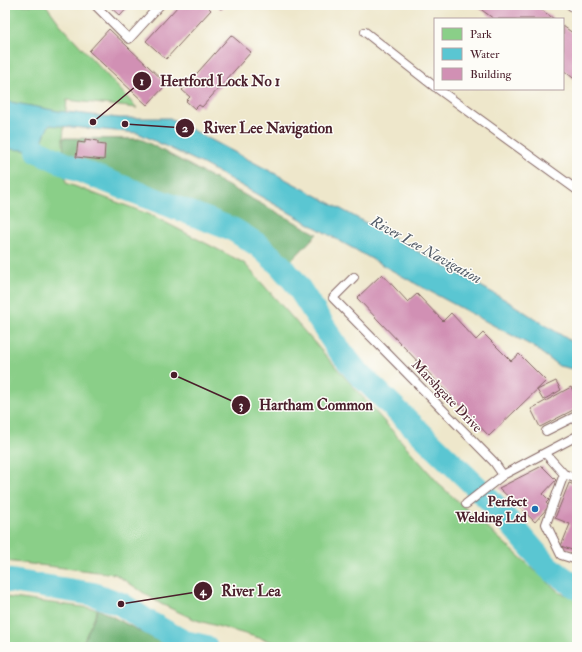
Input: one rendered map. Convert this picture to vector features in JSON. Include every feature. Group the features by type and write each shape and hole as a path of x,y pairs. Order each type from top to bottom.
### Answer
{"lane":[{"path":"95,5 129,39 158,6"},
{"path":"570,5 577,10"},
{"path":"365,32 434,86"},
{"path":"439,90 577,190"},
{"name":"Marshgate Drive","path":"354,277 333,298 494,462 503,475"},
{"path":"546,431 574,417 577,422"},
{"path":"466,504 503,475 546,454 577,436"},
{"path":"546,454 564,474 577,479"},
{"path":"564,474 546,524 562,555 577,560"}],"green space":[{"path":"5,5 46,5 60,24 137,108 67,100 63,138 66,183 151,215 244,263 442,487 560,593 577,598 577,647 291,647 196,620 161,604 115,574 5,561"},
{"path":"63,138 141,139 317,234 288,264 269,244 233,222 179,199 86,166 64,156"},
{"path":"5,597 98,609 81,647 5,647"},
{"path":"98,609 170,647 81,647"}],"water":[{"path":"5,101 58,111 119,118 170,118 319,197 504,299 577,345 577,370 559,366 532,346 418,285 203,164 138,133 49,125 38,151 5,148"}],"building":[{"path":"108,5 130,5 120,16"},
{"path":"179,5 206,5 211,10 166,59 146,41"},
{"path":"216,5 225,5 221,9"},
{"path":"475,5 535,5 553,18 493,18"},
{"path":"564,27 577,36 577,81 564,71"},
{"path":"109,29 167,84 147,105 89,51"},
{"path":"231,35 251,52 202,107 199,105 195,109 186,101 190,97 182,90"},
{"path":"85,139 98,141 98,144 105,145 104,160 76,157 78,142 85,143"},
{"path":"382,274 408,302 417,294 443,321 451,313 476,340 483,333 511,361 519,354 546,381 489,436 357,298"},
{"path":"556,381 561,390 543,400 537,390"},
{"path":"571,387 577,398 577,408 540,427 531,409"},
{"path":"542,466 556,480 543,494 549,500 546,503 549,506 535,522 499,488"},
{"path":"569,483 577,486 577,552 561,546 570,524 555,518"}],"waterway":[{"path":"38,151 76,169 234,230 258,245 279,264 295,282 337,347 357,372 491,501 548,567 577,588"},
{"path":"5,580 93,594 121,604 148,622 184,642 206,647"}],"place":[{"name":"Hertford Lock No 1","path":"93,122"},
{"name":"River Lee Navigation","path":"125,124"},
{"name":"Hartham Common","path":"174,375"},
{"name":"Perfect Welding Ltd","path":"535,509"},
{"name":"River Lea","path":"121,604"}]}
